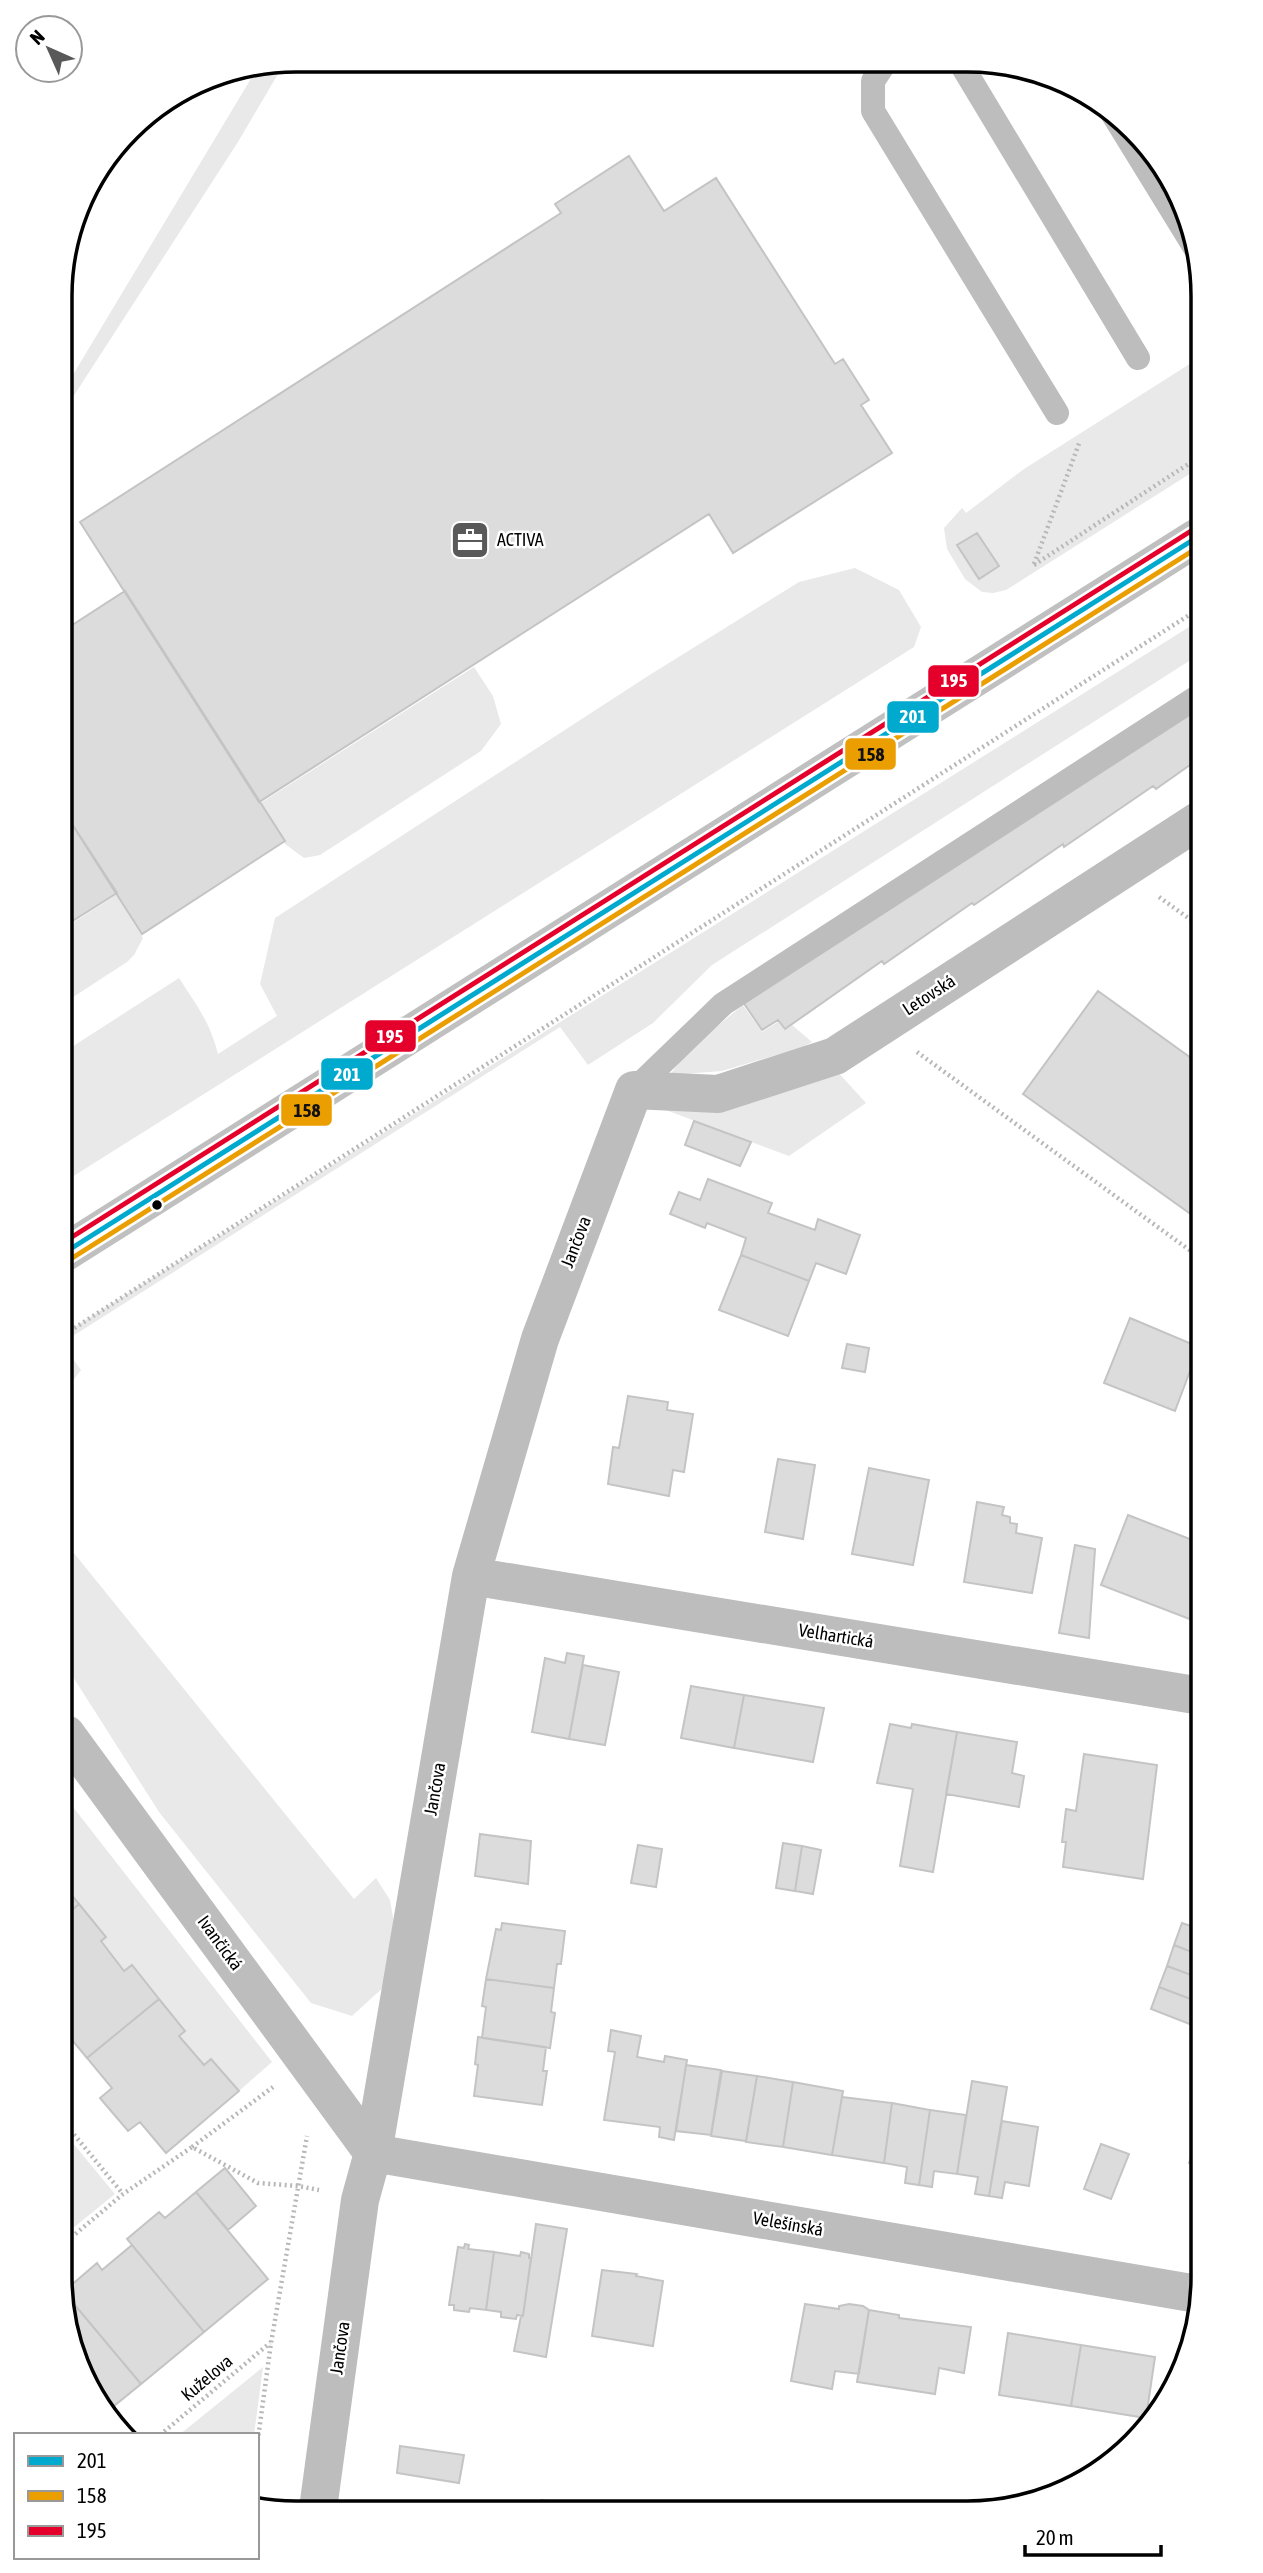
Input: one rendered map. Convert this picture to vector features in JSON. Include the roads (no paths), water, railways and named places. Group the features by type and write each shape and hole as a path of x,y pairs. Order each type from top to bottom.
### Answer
{"street":[{"path":"72,1248 1191,541"},
{"name":"Letovská","path":"634,1090 718,1094 835,1056 1191,826"},
{"name":"Jančova","path":"319,2501 360,2200 373,2153 471,1576 540,1339 634,1090"},
{"name":"Velhartická","path":"471,1576 1191,1694"},
{"name":"Ivančická","path":"72,1742 373,2153"},
{"name":"Velešínská","path":"373,2153 1191,2293"}],"lane":[{"path":"879,72 873,81 873,111 1057,413"},
{"path":"966,72 1139,358"},
{"path":"1130,142 1177,218"},
{"path":"634,1090 723,1004 1191,701"}],"place":[{"name":"ACTIVA","path":"470,540"}]}
